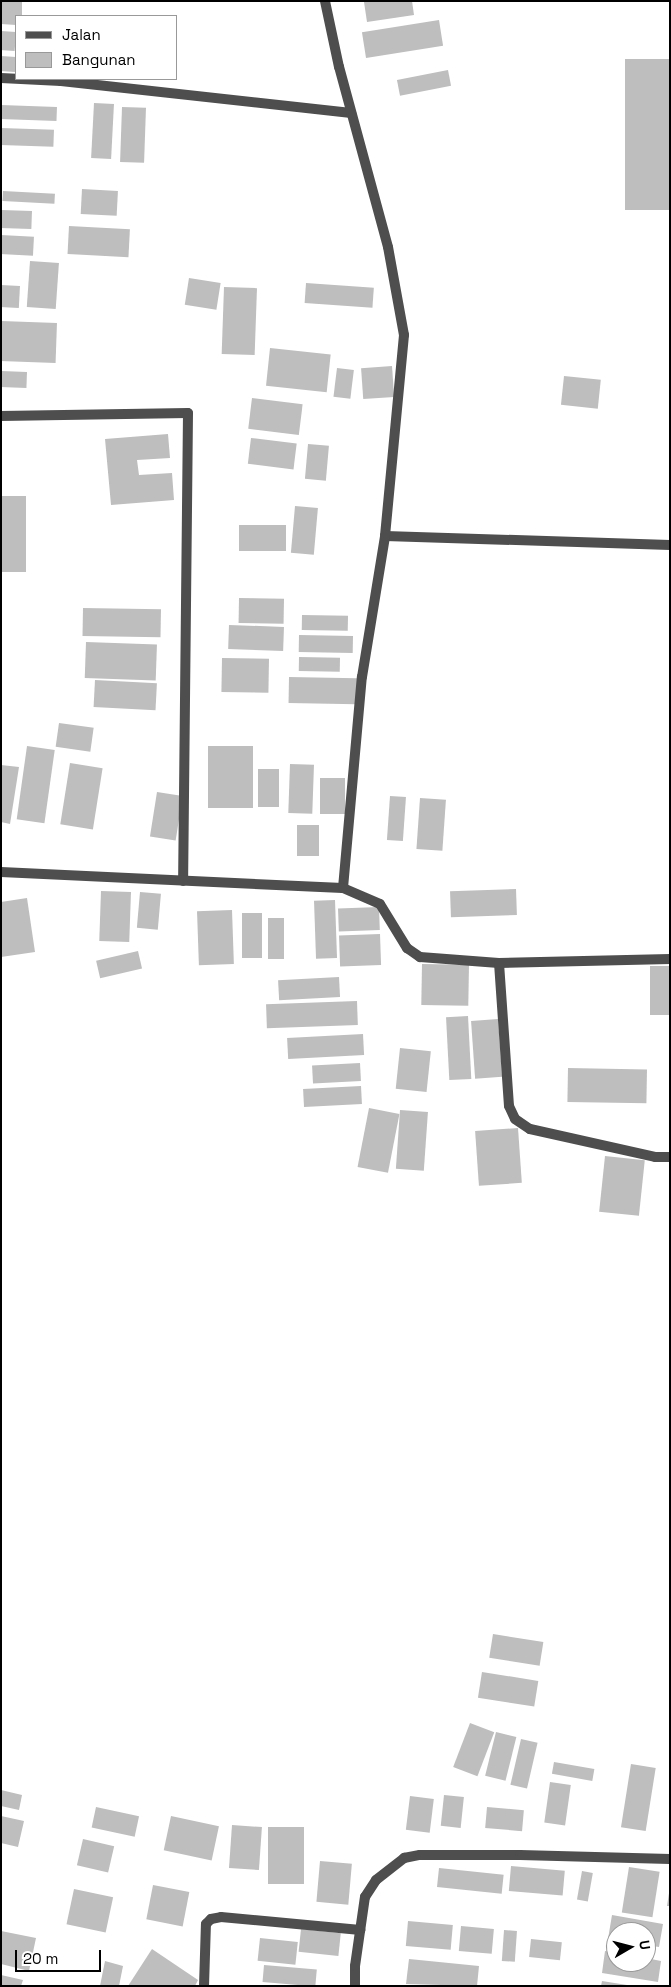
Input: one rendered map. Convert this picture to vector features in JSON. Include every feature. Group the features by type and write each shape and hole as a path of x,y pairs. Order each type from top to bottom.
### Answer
{"street":[{"path":"325,1 339,67 388,247 404,335 385,536 362,676 343,888"},
{"path":"1,78 15,79"},
{"path":"36,80 70,82 351,113"},
{"path":"1,416 188,413 183,880"},
{"path":"385,536 670,546"},
{"path":"1,872 343,888 380,904 407,948 415,955 499,963 670,959"},
{"path":"499,963 509,1106 515,1120 530,1129 655,1157 670,1157"},
{"path":"356,1986 355,1966 365,1897 376,1880 404,1858 420,1855 520,1855 670,1859"},
{"path":"204,1986 206,1924 211,1919 221,1917 360,1930"}],"building":[{"path":"1,1 22,1 22,15 15,15 15,25 1,24"},
{"path":"412,1 414,15 367,22 364,2"},
{"path":"439,20 443,46 366,58 362,32"},
{"path":"1,31 15,32 15,51 1,50"},
{"path":"1,56 15,57 15,71 1,71"},
{"path":"625,59 670,59 670,210 625,210"},
{"path":"448,70 451,86 400,96 397,80"},
{"path":"94,103 114,104 111,159 91,158"},
{"path":"1,105 57,107 56,121 1,119"},
{"path":"122,107 146,108 144,163 120,162"},
{"path":"1,128 54,130 53,147 1,145"},
{"path":"82,189 118,191 117,216 81,214"},
{"path":"3,191 55,194 54,204 2,201"},
{"path":"1,210 32,211 31,229 1,228"},
{"path":"69,226 130,229 128,257 68,254"},
{"path":"1,235 34,237 33,256 1,254"},
{"path":"30,261 59,263 56,309 27,307"},
{"path":"189,278 221,283 216,310 185,305"},
{"path":"306,283 374,288 372,308 305,303"},
{"path":"1,285 20,286 19,308 1,307"},
{"path":"224,287 257,288 255,355 222,354"},
{"path":"1,321 57,323 56,363 1,361"},
{"path":"270,348 331,354 327,392 266,386"},
{"path":"392,366 394,397 363,399 361,368"},
{"path":"337,368 354,370 350,399 333,397"},
{"path":"1,371 27,372 26,388 1,387"},
{"path":"564,376 601,380 598,409 561,405"},
{"path":"252,398 303,404 299,435 248,429"},
{"path":"168,434 170,458 137,460 139,475 172,473 174,500 111,505 105,439"},
{"path":"251,438 297,444 293,469 248,464"},
{"path":"308,444 329,446 326,481 305,479"},
{"path":"1,496 26,496 26,572 1,572"},
{"path":"295,506 318,508 314,555 291,553"},
{"path":"239,525 286,525 286,551 239,551"},
{"path":"239,598 284,599 284,624 239,623"},
{"path":"83,608 161,609 160,637 83,636"},
{"path":"302,615 348,616 348,631 302,630"},
{"path":"229,625 284,627 283,651 228,649"},
{"path":"299,635 353,636 353,653 299,652"},
{"path":"86,642 157,644 156,680 85,678"},
{"path":"299,657 340,658 340,672 299,671"},
{"path":"222,658 269,659 268,693 221,692"},
{"path":"289,677 357,678 357,704 289,703"},
{"path":"95,680 157,683 156,710 94,707"},
{"path":"59,723 94,728 90,752 56,747"},
{"path":"27,746 55,750 44,823 17,819"},
{"path":"208,746 253,746 253,808 208,808"},
{"path":"70,763 103,768 93,829 60,824"},
{"path":"290,764 314,765 312,814 288,813"},
{"path":"1,765 19,767 10,824 1,822"},
{"path":"258,769 279,769 279,807 258,807"},
{"path":"320,778 345,778 345,814 320,814"},
{"path":"157,792 183,796 176,841 150,836"},
{"path":"390,796 406,797 403,841 387,840"},
{"path":"420,798 446,800 442,851 416,849"},
{"path":"297,825 319,825 319,856 297,856"},
{"path":"516,889 517,915 451,917 450,891"},
{"path":"101,891 131,892 129,942 99,941"},
{"path":"140,892 161,894 158,930 137,928"},
{"path":"27,898 35,952 1,957 1,902"},
{"path":"335,900 337,958 316,959 314,901"},
{"path":"379,907 380,930 339,931 338,908"},
{"path":"232,910 234,964 199,965 197,911"},
{"path":"242,913 262,913 262,958 242,958"},
{"path":"268,918 284,918 284,959 268,959"},
{"path":"380,934 381,965 340,966 339,935"},
{"path":"138,951 142,969 100,978 96,961"},
{"path":"422,964 469,965 468,1006 421,1005"},
{"path":"650,966 670,966 670,1015 650,1015"},
{"path":"339,977 340,997 279,1000 278,980"},
{"path":"357,1001 358,1025 267,1028 266,1004"},
{"path":"468,1016 471,1079 449,1080 446,1017"},
{"path":"498,1019 502,1077 475,1079 471,1021"},
{"path":"363,1034 364,1055 288,1059 287,1038"},
{"path":"400,1048 431,1051 427,1092 396,1089"},
{"path":"360,1063 361,1081 313,1083 312,1066"},
{"path":"568,1068 647,1069 646,1103 567,1102"},
{"path":"361,1086 362,1104 304,1107 303,1089"},
{"path":"369,1108 399,1114 388,1173 358,1167"},
{"path":"400,1110 428,1112 424,1171 396,1169"},
{"path":"518,1128 522,1183 479,1186 475,1131"},
{"path":"605,1156 645,1160 639,1216 599,1212"},
{"path":"493,1634 543,1642 540,1666 489,1658"},
{"path":"482,1672 538,1681 534,1707 478,1698"},
{"path":"470,1723 494,1732 477,1776 453,1767"},
{"path":"496,1732 516,1737 505,1781 485,1776"},
{"path":"521,1739 538,1743 527,1789 510,1785"},
{"path":"554,1762 594,1769 592,1781 552,1774"},
{"path":"631,1764 656,1768 646,1831 621,1827"},
{"path":"550,1782 571,1785 565,1826 544,1823"},
{"path":"1,1790 22,1795 19,1810 1,1806"},
{"path":"444,1795 464,1797 461,1828 441,1826"},
{"path":"410,1796 434,1799 430,1833 406,1830"},
{"path":"96,1807 139,1816 135,1837 92,1828"},
{"path":"487,1807 524,1810 522,1831 485,1828"},
{"path":"1,1816 24,1821 18,1847 1,1843"},
{"path":"171,1816 219,1826 212,1860 164,1850"},
{"path":"232,1825 262,1827 259,1870 229,1868"},
{"path":"268,1827 304,1827 304,1884 268,1884"},
{"path":"83,1839 114,1846 108,1873 77,1865"},
{"path":"320,1861 352,1864 348,1905 316,1902"},
{"path":"511,1866 565,1871 563,1896 509,1891"},
{"path":"629,1867 660,1872 652,1917 622,1912"},
{"path":"439,1868 504,1875 502,1894 437,1887"},
{"path":"582,1871 593,1873 588,1901 577,1900"},
{"path":"153,1885 189,1892 183,1926 146,1919"},
{"path":"74,1889 113,1897 106,1933 67,1924"},
{"path":"669,1893 670,1906 667,1906"},
{"path":"612,1915 652,1922 611,1922"},
{"path":"408,1921 453,1925 451,1950 406,1946"},
{"path":"656,1923 663,1924 659,1947 656,1947"},
{"path":"461,1926 494,1929 492,1954 459,1951"},
{"path":"301,1929 341,1933 338,1956 299,1952"},
{"path":"504,1930 517,1931 515,1962 502,1961"},
{"path":"1,1931 36,1938 29,1971 1,1964"},
{"path":"260,1938 298,1942 295,1965 258,1961"},
{"path":"531,1939 562,1942 560,1960 529,1957"},
{"path":"152,1949 198,1980 195,1986 128,1986"},
{"path":"605,1951 606,1972 656,1972 656,1960 661,1961 658,1982 602,1973"},
{"path":"409,1959 479,1966 477,1986 406,1984"},
{"path":"105,1961 123,1966 119,1986 100,1986"},
{"path":"264,1965 317,1970 315,1986 263,1982"},
{"path":"1,1975 23,1980 21,1986 1,1986"},
{"path":"602,1981 627,1985 627,1986 601,1986"}]}
